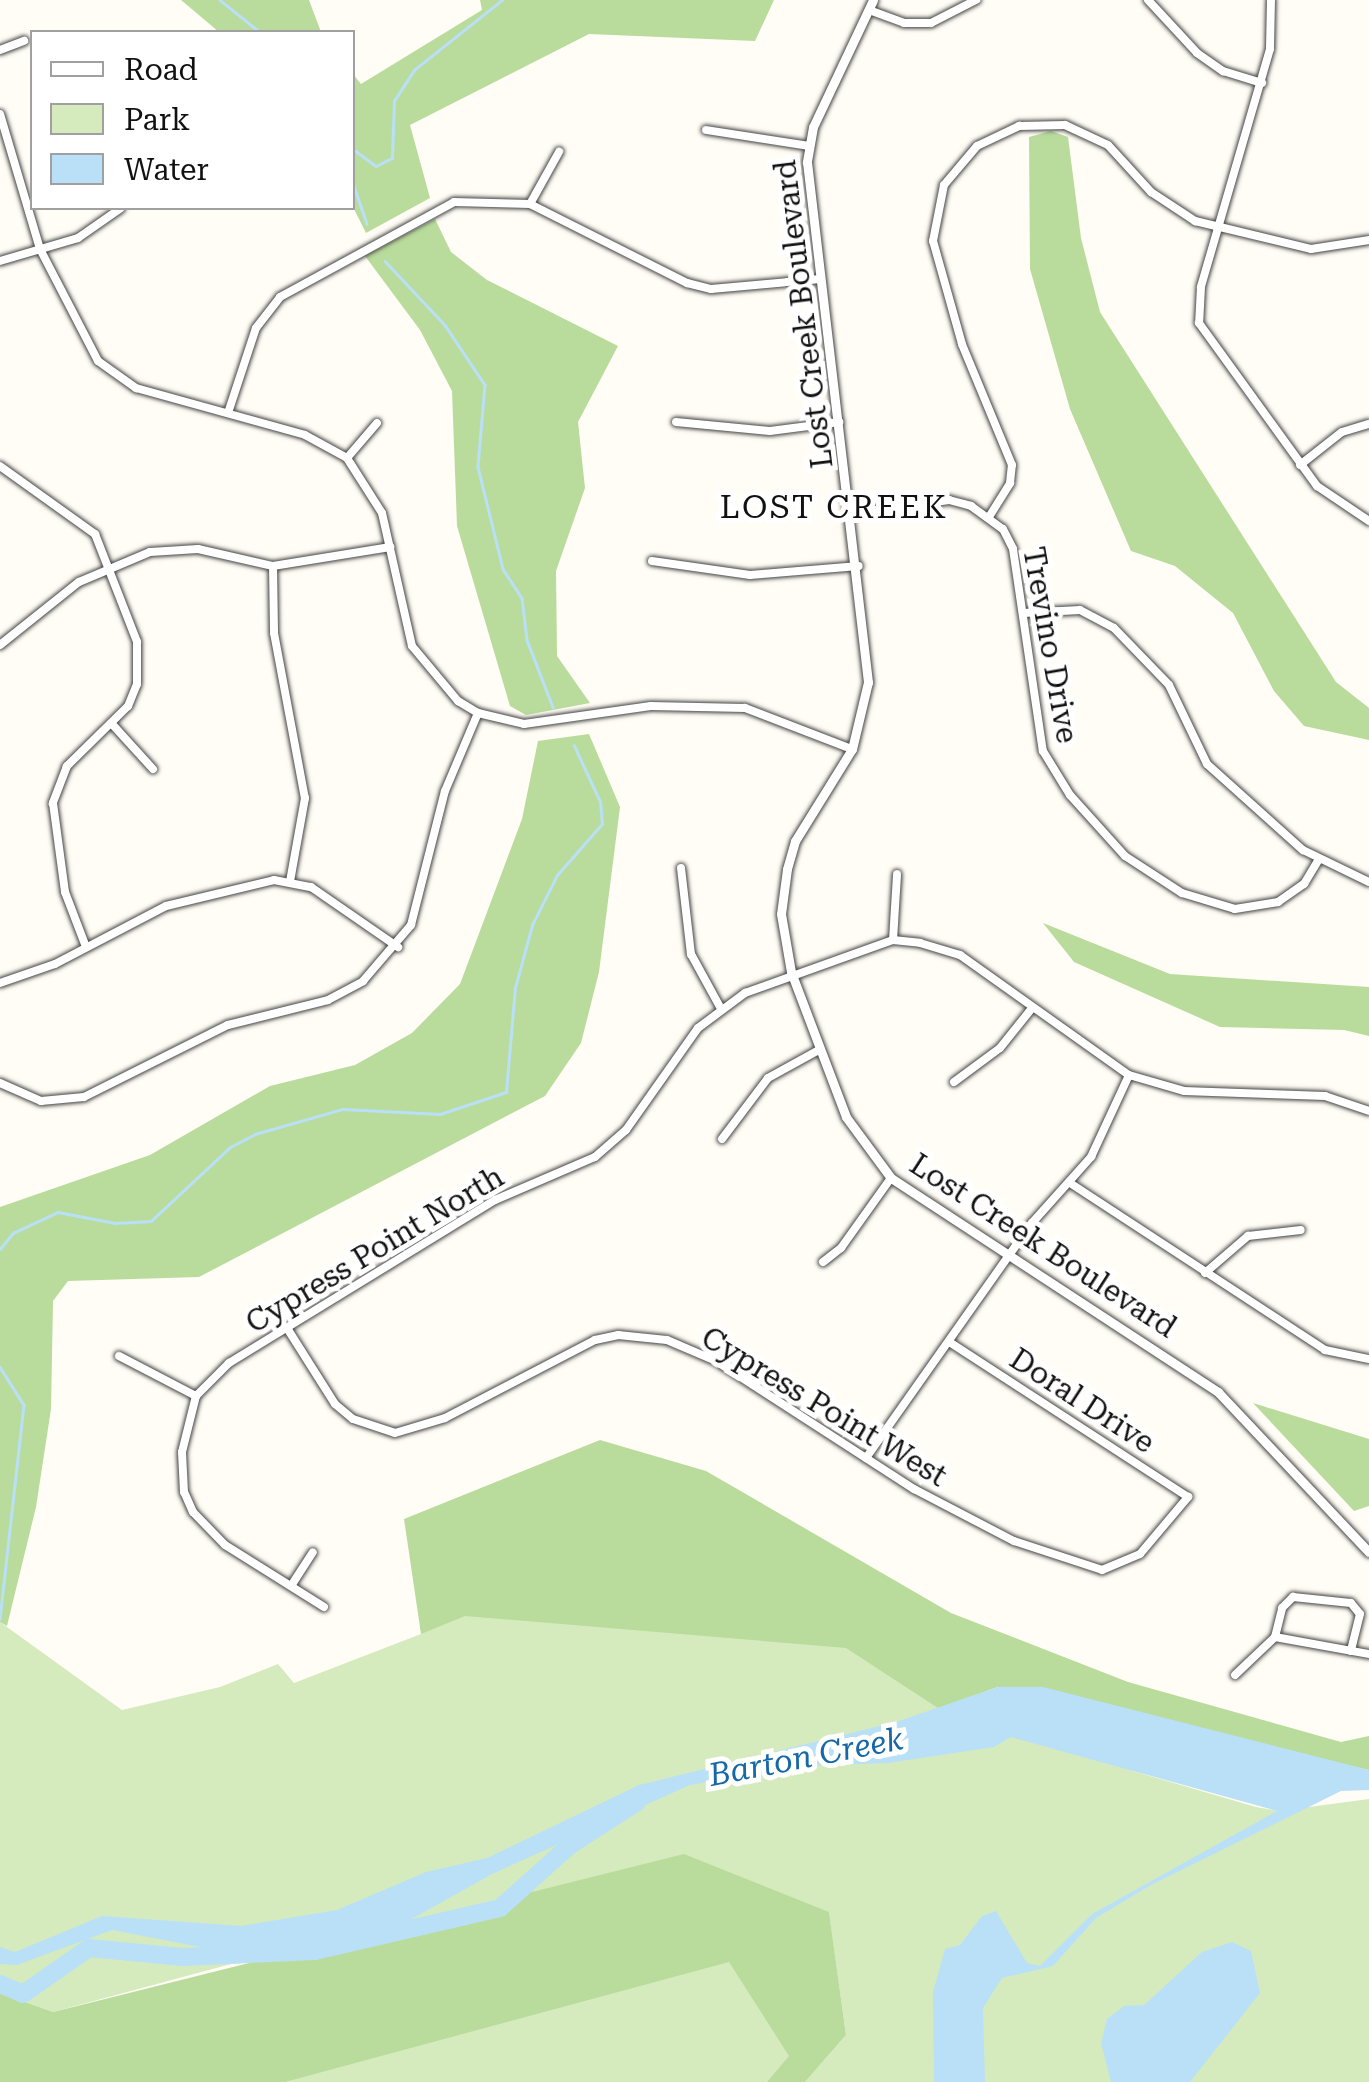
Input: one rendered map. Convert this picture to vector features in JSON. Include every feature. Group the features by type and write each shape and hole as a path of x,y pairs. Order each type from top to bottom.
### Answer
{"street":[{"path":"871,5 904,23 931,23 976,0"},
{"path":"1148,0 1198,53 1224,71 1262,83"},
{"path":"1270,0 1262,83 1201,287 1200,323 1300,465 1333,502 1369,521"},
{"name":"Lost Creek Boulevard","path":"871,5 809,146 821,280 854,513 868,682 852,749 796,841 787,869 781,914 791,972 818,1051 858,1140 891,1178 1218,1392 1369,1552"},
{"path":"0,50 24,41"},
{"path":"0,114 40,249 98,361 136,388 306,435 347,458 371,489 390,547 412,646 438,685 478,713 524,724 651,706 745,708 852,749"},
{"path":"989,517 1010,483 1012,464 962,344 932,241 937,203 958,164 996,134 1020,126 1066,125 1108,145 1172,209 1218,226 1310,249 1369,240"},
{"path":"706,130 809,146"},
{"path":"530,204 559,152"},
{"path":"228,413 256,328 297,283 434,208 478,198 530,204 687,283 740,288 821,280"},
{"path":"0,260 78,238 118,210"},
{"path":"676,422 770,431 839,422"},
{"path":"347,458 377,423"},
{"path":"1300,465 1342,432 1369,424"},
{"path":"0,466 86,522 110,568 139,662 128,706 67,766 54,803 65,892 86,947"},
{"name":"Trevino Drive","path":"854,513 949,500 989,517 1013,549 1043,751 1070,795 1126,856 1182,893 1234,909 1278,902 1304,884 1318,861"},
{"path":"0,645 48,602 110,568 174,548 273,566 390,547"},
{"path":"652,561 750,575 859,566"},
{"path":"273,566 274,633 305,798 290,880"},
{"path":"1023,614 1080,610 1114,628 1168,685 1207,764 1318,861 1369,882"},
{"path":"0,1084 41,1100 84,1097 228,1026 347,992 398,946 423,889 446,790 478,713"},
{"path":"112,724 153,768"},
{"path":"681,868 692,954 720,1007"},
{"path":"898,874 893,940 960,955 1130,1075 1184,1091 1325,1096 1369,1111"},
{"path":"0,984 185,899 290,880 311,886 398,946"},
{"name":"Cypress Point North","path":"196,1396 230,1363 496,1200 595,1157 626,1130 683,1047 720,1007 791,972 893,940"},
{"path":"954,1082 1000,1048 1032,1008"},
{"path":"722,1139 768,1078 818,1051"},
{"path":"866,1458 951,1343 1008,1256 1091,1158 1130,1075"},
{"path":"823,1262 841,1248 891,1178"},
{"path":"1070,1183 1325,1350 1369,1359"},
{"path":"1205,1273 1233,1243 1301,1230"},
{"name":"Cypress Point West","path":"287,1328 336,1404 375,1429 417,1430 570,1348 644,1335 716,1361 975,1523 1102,1570 1140,1554 1188,1497"},
{"name":"Doral Drive","path":"951,1343 1188,1497"},
{"path":"119,1356 196,1396 182,1452 184,1492 206,1531 324,1607"},
{"path":"291,1586 313,1552"},
{"path":"1235,1675 1275,1637 1293,1597 1351,1603 1360,1614 1351,1650"},
{"path":"1275,1637 1369,1654"}],"green space":[{"path":"181,0 309,0 320,30 217,30"},
{"path":"480,0 774,0 755,41 589,34 410,125 430,198 366,233 354,210 355,76 361,84 482,10"},
{"path":"1051,131 1068,137 1081,238 1100,312 1336,682 1369,708 1369,740 1304,726 1274,691 1233,613 1175,566 1131,551 1070,409 1030,269 1029,137"},
{"path":"435,219 451,252 487,280 618,346 578,422 585,488 556,571 557,656 590,703 526,715 510,706 457,526 452,391 420,330 365,256"},
{"path":"589,734 620,807 599,972 581,1043 545,1096 199,1277 68,1281 53,1301 51,1409 36,1507 7,1626 0,1622 0,1207 150,1155 270,1086 355,1065 412,1033 460,984 522,819 538,741"},
{"path":"1043,923 1170,974 1369,987 1369,1036 1344,1030 1220,1027 1074,962"},
{"path":"1253,1403 1369,1439 1369,1506 1354,1511"},
{"path":"600,1440 706,1471 951,1613 1128,1682 1341,1742 1369,1736 1369,1770 998,1687 938,1708 846,1648 465,1616 421,1634 404,1519"},
{"path":"470,1585 936,1620 1007,1720 1133,1771 1256,1807 1279,1811 1369,1799 1369,2082 805,2082 846,2035 829,1913 231,1964 53,2012 0,1993 0,1622 122,1710 220,1687 278,1664 294,1683 421,1634"},
{"path":"684,1854 829,1912 846,2035 805,2082 767,2082 789,2056 729,1962 285,2082 0,2082 0,1993 53,2012"},
{"path":"753,1916 811,2059 790,2082 0,2082"}],"water":[{"path":"998,1687 1043,1687 1369,1770 1369,1790 1341,1791 1151,1885 1096,1918 1053,1966 1002,1978 983,2008 985,2082 934,2082 933,1992 945,1949 960,1945 982,1916 996,1911 1027,1963 1040,1966 1092,1914 1277,1811 1011,1737 994,1747 888,1763 803,1766 690,1785 492,1874 410,1920 323,1949 226,1952 112,1930 17,1965 0,1964 0,1947 15,1952 102,1916 241,1926 337,1910 426,1872 487,1858 639,1785 896,1722"},
{"path":"1232,1942 1251,1951 1260,1993 1190,2082 1111,2082 1101,2043 1107,2019 1124,2006 1144,2005 1202,1952"}],"waterway":[{"path":"220,0 258,30"},
{"path":"356,151 376,166 392,158 394,101 414,70 502,0"},
{"path":"355,189 367,224"},
{"path":"385,261 445,325 485,385 478,467 503,569 522,598 527,640 553,707"},
{"path":"0,1249 13,1233 58,1212 115,1223 151,1221 230,1147 255,1134 343,1109 440,1114 506,1092 515,988 532,925 557,875 602,824 600,802 574,746"},
{"path":"0,1367 24,1405 0,1619"},
{"name":"Barton Creek","path":"0,1984 23,1994 89,1948 183,1957 315,1951 500,1908 569,1846 636,1803"}],"district":[{"name":"LOST CREEK","path":"834,507"}]}
